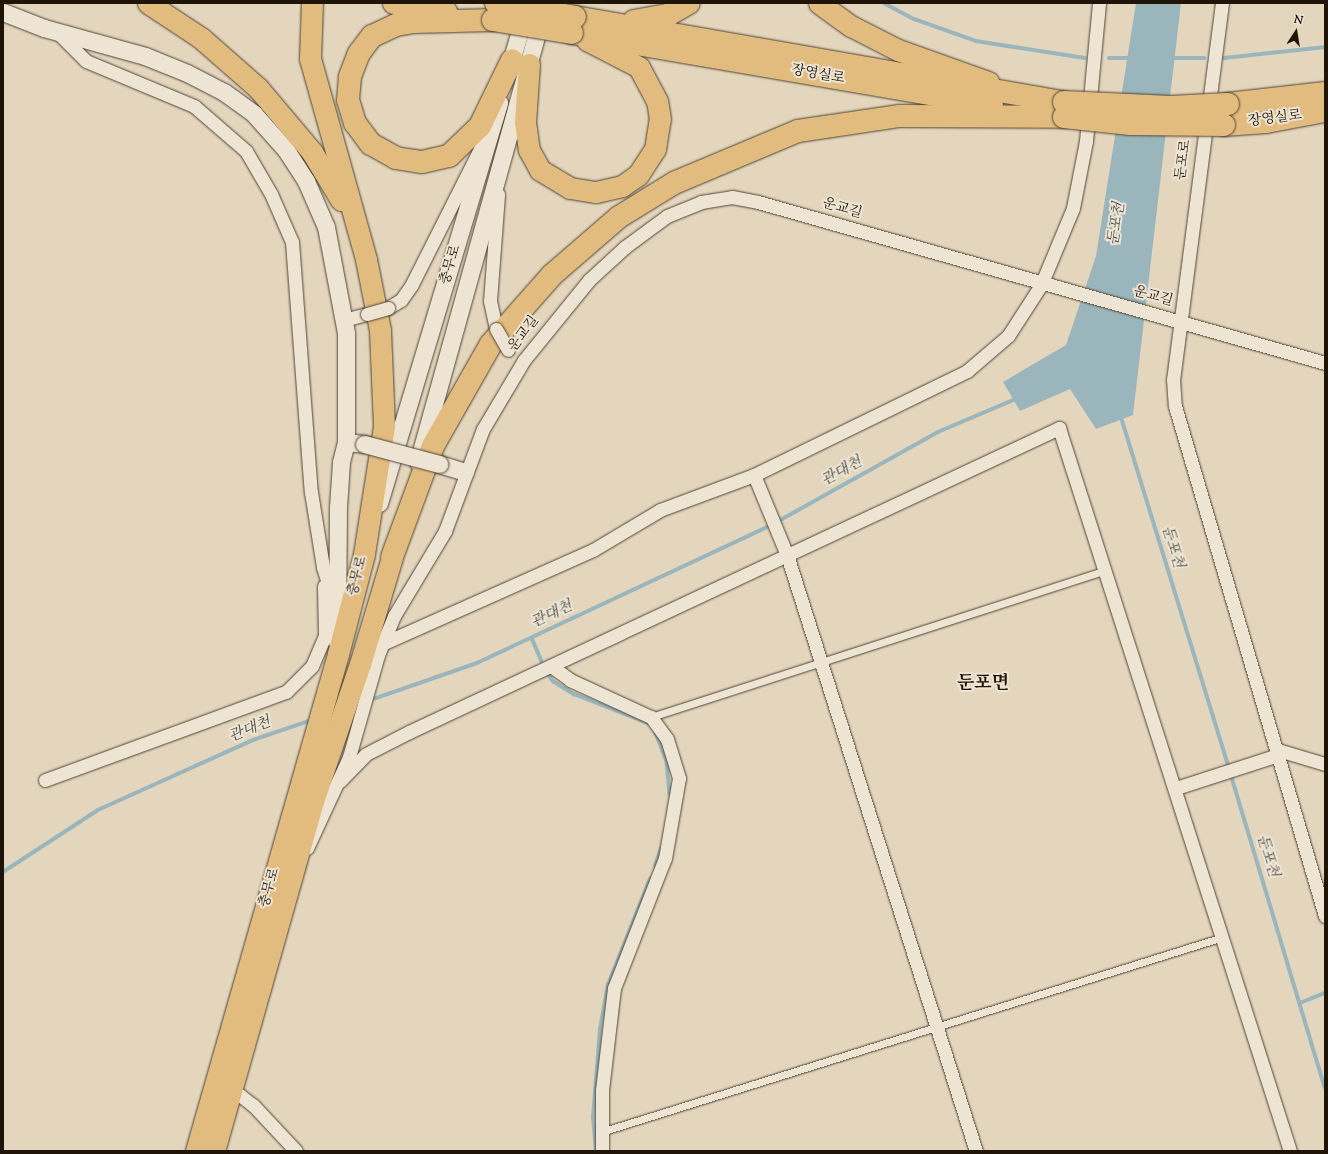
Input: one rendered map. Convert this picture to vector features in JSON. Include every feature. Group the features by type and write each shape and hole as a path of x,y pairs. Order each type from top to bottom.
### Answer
{"highway":[{"path":"394,3 494,11 573,25 638,21 668,15 689,3"},
{"path":"494,11 396,25 372,36 359,53 350,77 348,100 355,123 371,144 396,158 422,162 449,156 480,126 520,62"},
{"name":"장영실로","path":"573,25 1064,110"},
{"name":"장영실로","path":"1226,115 1325,93"},
{"path":"392,556 433,446 491,344 552,275 619,217 674,183 798,132 900,116 1171,107 1226,115"},
{"name":"장영실로","path":"1226,115 1266,122 1325,111"}],"main road":[{"path":"148,3 225,57 277,107 332,184 366,259"},
{"path":"312,3 310,59 366,259 380,330 384,426 364,554"},
{"path":"820,3 852,26 898,50 1064,110"},
{"path":"520,62 524,122 530,150 540,170 558,184 584,191 609,190 631,181 646,167 658,138 659,110 654,92 632,61 573,25"},
{"name":"충무로","path":"196,1151 223,1084 290,880 333,673 364,554"},
{"name":"충무로","path":"214,1151 223,1084 315,764 374,654 392,556"}],"street":[{"name":"충무로","path":"392,556 500,165 520,62 528,3"},
{"name":"충무로","path":"364,554 492,126 545,3"},
{"path":"374,654 593,550 660,510 754,475 967,370 1008,336 1046,286 1066,229 1081,172 1099,3"},
{"name":"둔포로","path":"1222,3 1173,379 1178,424 1325,916"},
{"path":"3,12 56,31 145,56 187,73 224,92 254,114 286,150 306,181 326,227 344,320 348,370 346,442 341,462 335,607 338,654"},
{"path":"56,31 86,61 194,106 246,151 271,194 292,242 311,492 323,566 335,607"},
{"path":"344,320 388,308 401,300 412,284 492,126"},
{"path":"500,165 490,301 496,329 508,350 524,360"},
{"name":"운교길","path":"340,782 349,758 374,654 394,616 445,531 483,429 524,360 589,280 624,247 667,216 701,202 724,199 758,202 1046,286 1181,321 1325,363"},
{"path":"290,880 340,782 366,754 786,552 1059,428 1105,570 1181,786 1223,937 1290,1151"},
{"path":"346,442 364,444 466,472"},
{"path":"754,475 757,488 786,552 976,1151"},
{"path":"45,780 286,692 312,666 325,635 323,566"},
{"path":"551,666 570,680 651,717 667,739 675,760 679,778 678,800 666,858 614,988 607,1027 601,1132 602,1151"},
{"path":"1181,786 1276,753 1325,764"},
{"path":"223,1084 296,1151"}],"lane":[{"path":"651,717 821,660 1105,570"},
{"path":"601,1132 937,1028 1223,937"}],"water":[{"path":"1136,3 1181,3 1133,415 1096,429 1070,389 1020,411 1003,382 1066,345 1096,256"}],"waterway":[{"path":"884,3 914,19 976,41 1085,58"},
{"path":"1224,58 1325,47"},
{"path":"1109,58 1131,58"},
{"path":"1171,58 1204,58"},
{"name":"관대천","path":"777,522 938,432 1016,399"},
{"name":"둔포천","path":"1121,416 1229,768"},
{"name":"관대천","path":"368,701 477,663 771,525"},
{"path":"532,638 542,661"},
{"path":"548,674 553,681 574,694 651,724"},
{"name":"관대천","path":"3,872 98,810 253,740 312,720"},
{"path":"656,733 667,761 670,794"},
{"name":"둔포천","path":"1231,774 1325,1087"},
{"path":"655,866 661,849"},
{"path":"596,1151 593,1118 600,1029 608,985 650,879"},
{"path":"1300,1003 1325,993"}],"district":[{"name":"둔포면","path":"983,684"}]}
